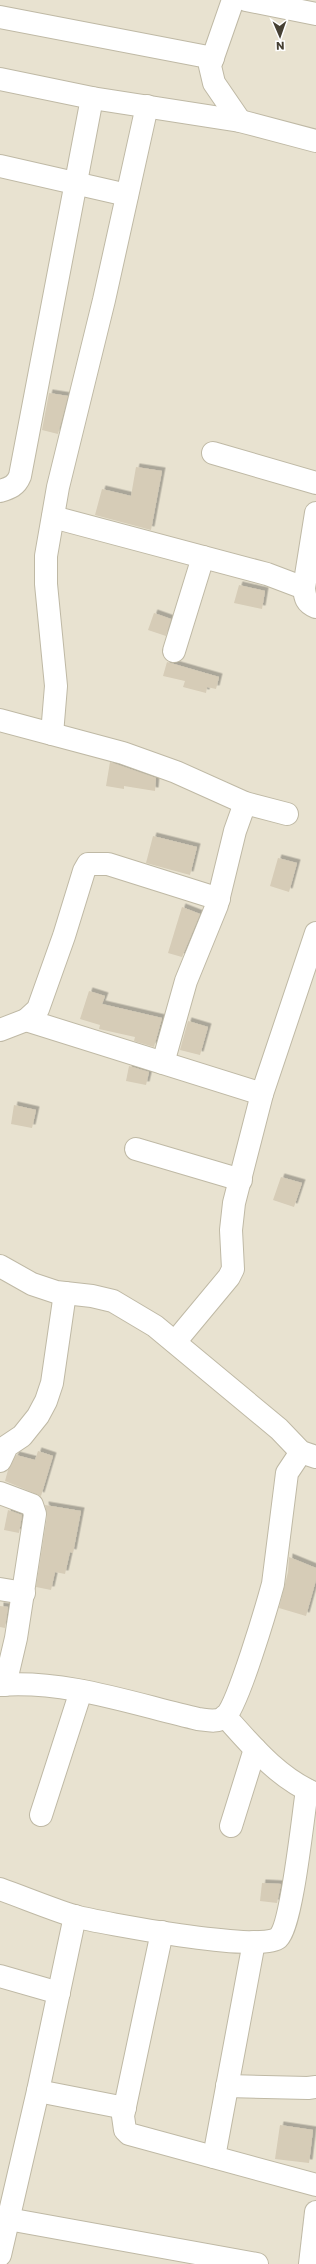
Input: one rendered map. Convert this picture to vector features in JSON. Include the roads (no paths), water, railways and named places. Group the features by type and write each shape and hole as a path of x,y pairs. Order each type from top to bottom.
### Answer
{"street":[{"path":"234,0 210,66 214,84 240,121"},
{"path":"246,0 316,14"},
{"path":"0,17 213,58"},
{"path":"0,79 92,98 240,121 316,141"},
{"path":"0,491 12,487 17,483 20,476 92,98"},
{"path":"52,734 56,686 46,584 46,556 53,517 147,106"},
{"path":"0,166 76,182 126,195"},
{"path":"212,453 316,483"},
{"path":"316,513 304,588 305,599 308,603 316,606"},
{"path":"53,517 267,574 304,588"},
{"path":"174,650 203,557"},
{"path":"0,720 124,753 176,772 245,802 287,814"},
{"path":"163,1063 186,981 219,899 235,831 245,802"},
{"path":"0,1030 26,1020 38,1009 43,1000 80,881 88,864 108,864 219,899"},
{"path":"175,1342 228,1277 232,1269 231,1230 234,1203 262,1094 316,933"},
{"path":"26,1020 262,1094"},
{"path":"136,1149 240,1180"},
{"path":"0,1266 32,1284 56,1292 92,1296 113,1301 155,1326 280,1429 308,1454 287,1473 273,1584 236,1698 225,1716 213,1721 198,1719 81,1691 36,1685 3,1685 24,1593 34,1509 28,1502 0,1492"},
{"path":"0,1461 7,1446 22,1436 38,1416 46,1401 52,1383 65,1293"},
{"path":"0,1590 24,1593"},
{"path":"41,1816 81,1691"},
{"path":"0,1889 75,1916 162,1932 206,1939 267,1943 277,1939 284,1931 312,1792 293,1783 255,1749 225,1716"},
{"path":"231,1826 255,1749"},
{"path":"0,2255 8,2220 8,2182 38,2091 75,1916"},
{"path":"162,1932 125,2108 124,2126 129,2134 316,2185"},
{"path":"214,2157 254,1942"},
{"path":"0,1976 59,1993"},
{"path":"227,2086 316,2087"},
{"path":"38,2091 125,2108"},
{"path":"310,2264 316,2212"},
{"path":"8,2220 257,2264"}]}
